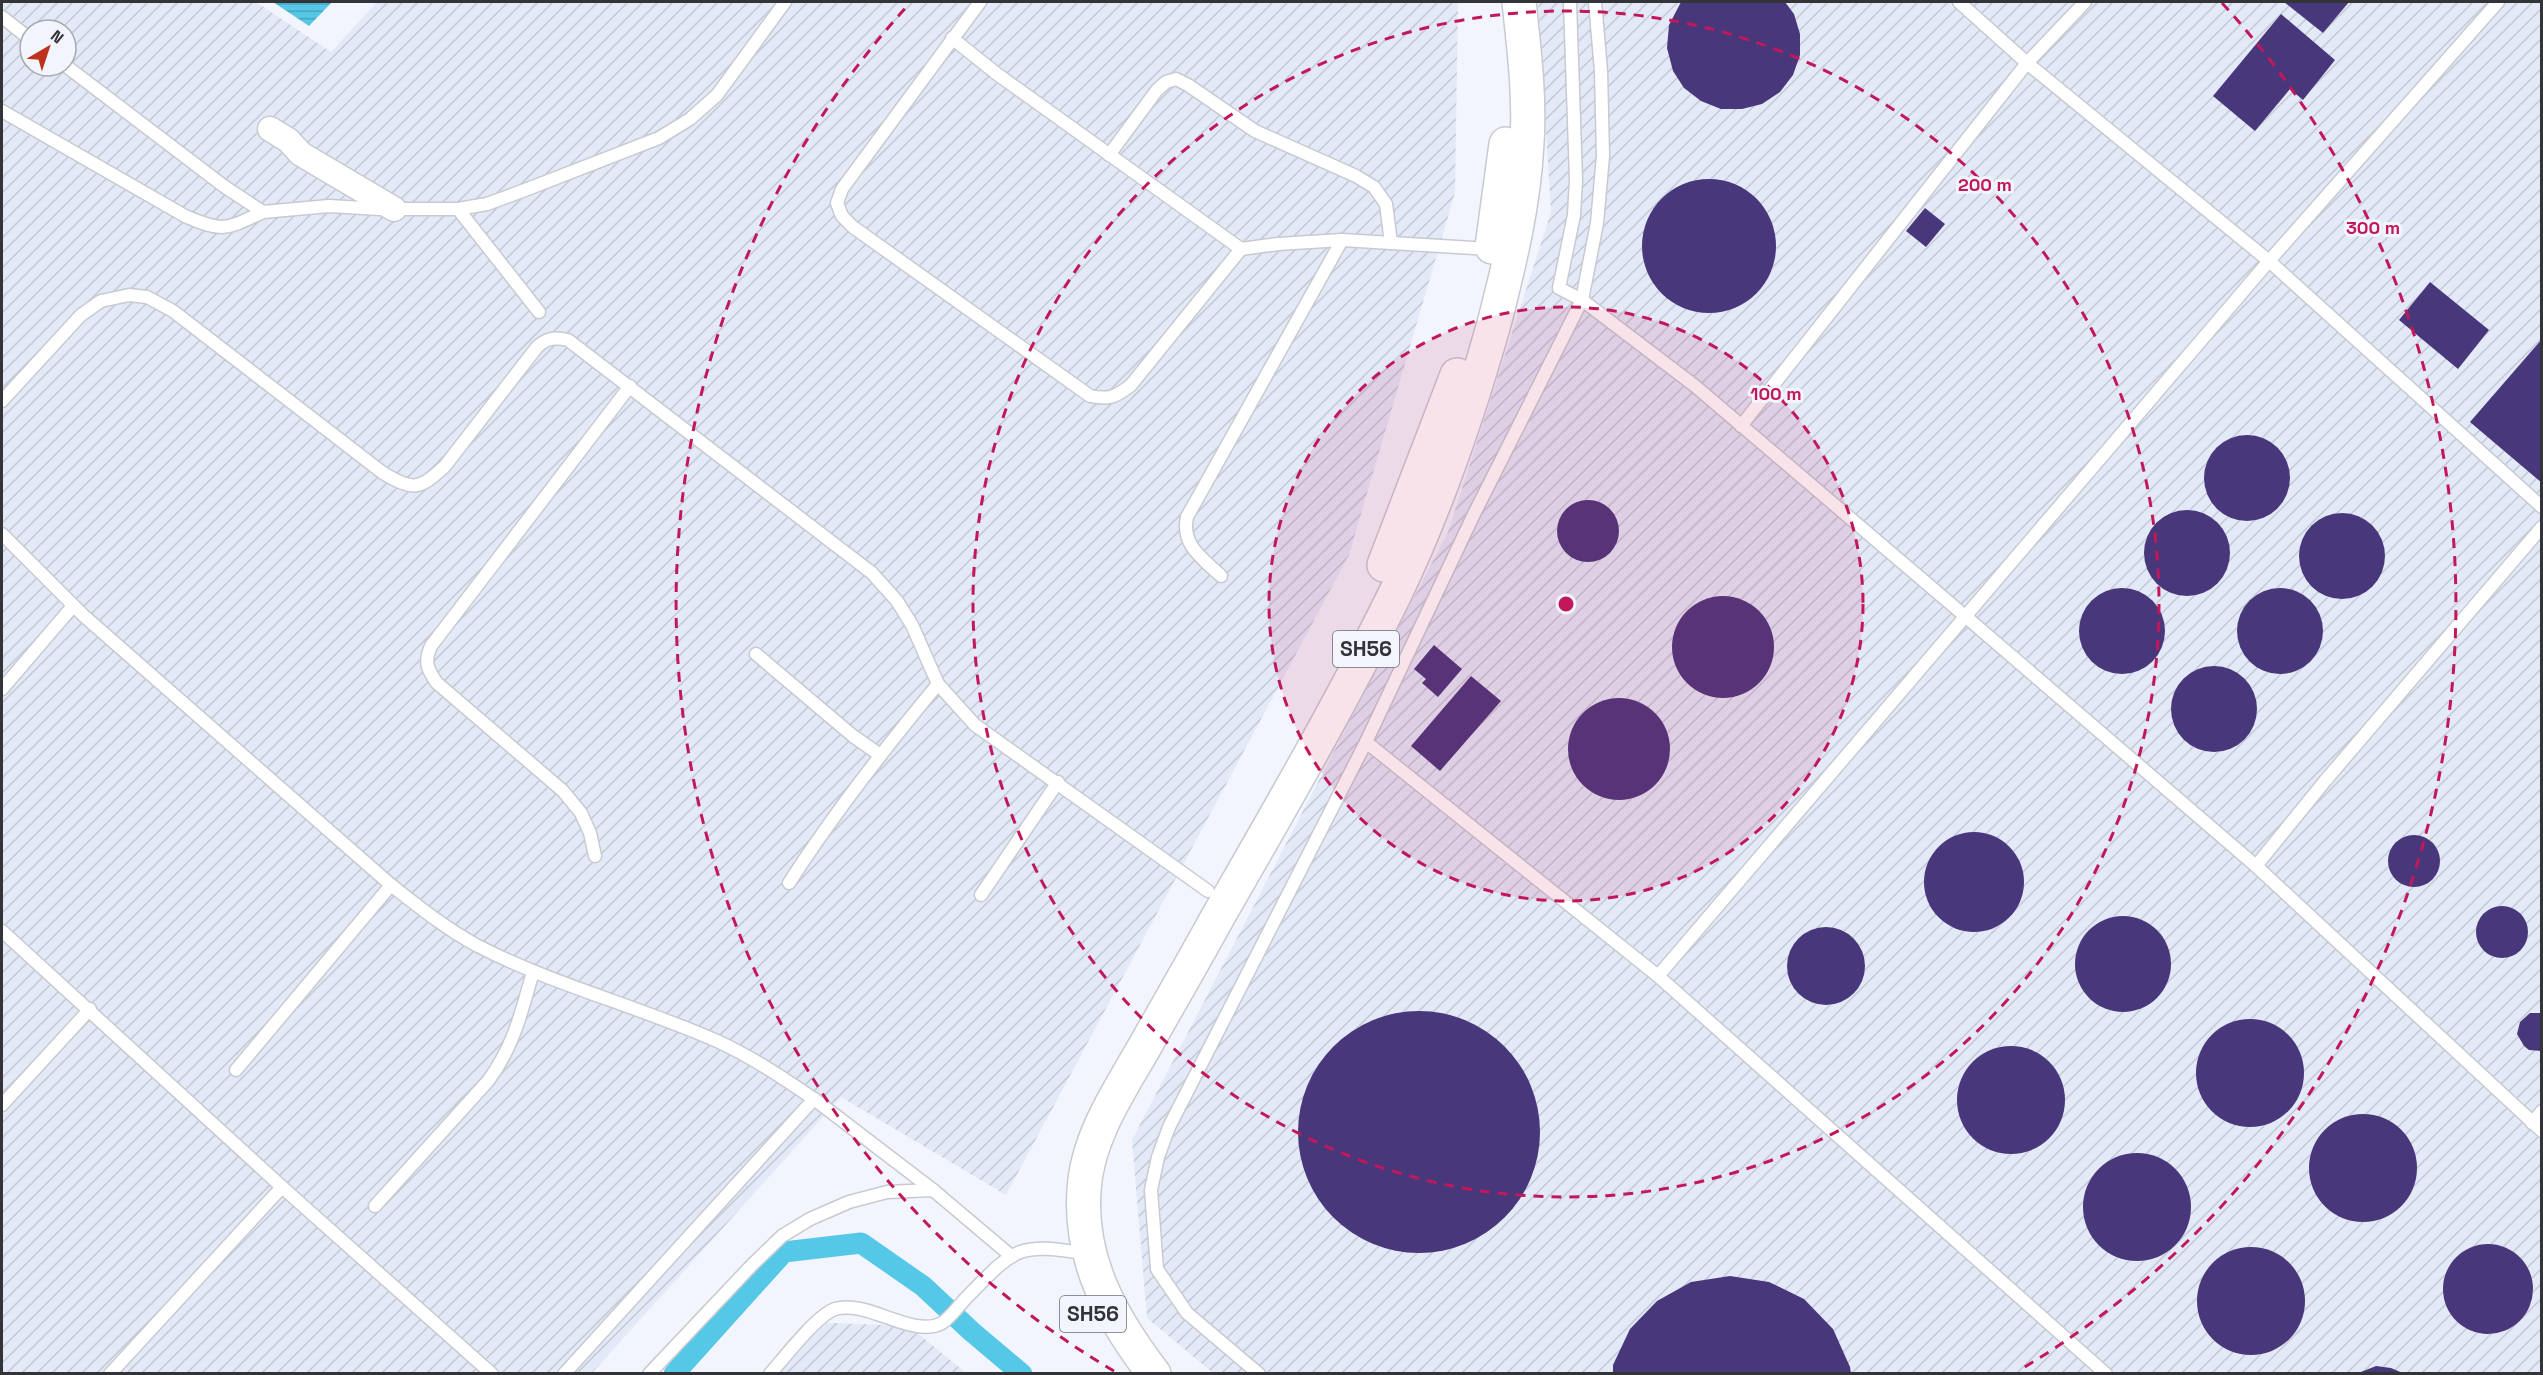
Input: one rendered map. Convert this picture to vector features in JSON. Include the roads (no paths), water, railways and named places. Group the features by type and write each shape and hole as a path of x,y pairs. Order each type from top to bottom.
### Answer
{"main road":[{"name":"SH56","path":"1128,1374 1107,1345 1077,1252 1063,1187 1073,1138 1092,1097 1289,748 1377,583 1461,366 1491,249 1507,140 1508,92 1498,2"},
{"name":"SH56","path":"1154,1374 1125,1335 1101,1288 1077,1252 1084,1189 1093,1144 1110,1106 1302,768 1395,592 1444,476 1480,373 1513,251 1522,198 1528,142 1528,92 1519,2"}],"street":[{"path":"270,129 288,140 300,154 394,209"}],"lane":[{"path":"2,111 185,216 208,226 228,228 263,212 329,206 458,210 487,204 659,138 690,119 717,95 785,2"},
{"path":"980,2 842,189 837,202 842,216 853,227 1090,396 1105,399 1121,393 1131,385 1241,249 1342,240 1491,249"},
{"path":"1570,2 1576,180 1574,215 1559,288 1582,300 1695,386 1965,616 2256,866 2537,1127 2541,1111"},
{"path":"1259,1374 1187,1313 1157,1269 1151,1190 1158,1157 1169,1126 1366,742 1474,514 1582,300 1597,223 1604,156 1601,71 1595,2"},
{"path":"1959,2 2027,63 2270,261 2541,507"},
{"path":"1741,426 2027,63 2085,2"},
{"path":"1658,976 2270,261 2498,2"},
{"path":"2,17 18,30"},
{"path":"952,38 997,74 1241,249"},
{"path":"78,75 225,187 263,212"},
{"path":"1110,155 1157,90 1166,82 1176,79 1255,131 1356,176 1374,187 1386,204 1391,243"},
{"path":"458,210 539,312"},
{"path":"1221,576 1193,548 1186,536 1187,517 1342,240"},
{"path":"2,401 81,315 101,301 129,295 147,297 173,311 383,474 405,486 418,486 430,480 445,466 537,347 546,340 556,337 568,340 872,573 897,600 912,625 938,684 975,725 1208,891"},
{"path":"595,856 590,832 581,813 562,791 437,683 427,668 425,658 431,646 630,386"},
{"path":"2256,866 2325,781 2541,527"},
{"path":"2,534 73,606 391,885 434,919 476,945 533,972 717,1041 759,1063 814,1100 933,1190 1010,1255"},
{"path":"2,689 73,606"},
{"path":"756,654 853,736 880,755"},
{"path":"789,883 824,828 938,684"},
{"path":"1366,742 1658,976 2106,1374"},
{"path":"981,895 1058,782"},
{"path":"236,1070 391,885"},
{"path":"2,931 90,1009 282,1187 492,1374"},
{"path":"375,1206 488,1081 503,1060 515,1036 533,972"},
{"path":"2,1105 90,1009"},
{"path":"564,1374 814,1100"},
{"path":"110,1374 282,1187"},
{"path":"649,1374 782,1236 810,1219 849,1202 887,1192 933,1190"},
{"path":"770,1374 820,1319 833,1310 851,1307 925,1327 942,1323 1010,1255 1026,1249 1044,1247 1077,1252"}],"water":[{"path":"273,2 332,2 309,26"}],"waterway":[{"path":"674,1374 784,1252 861,1243 923,1286 1022,1374"}]}
